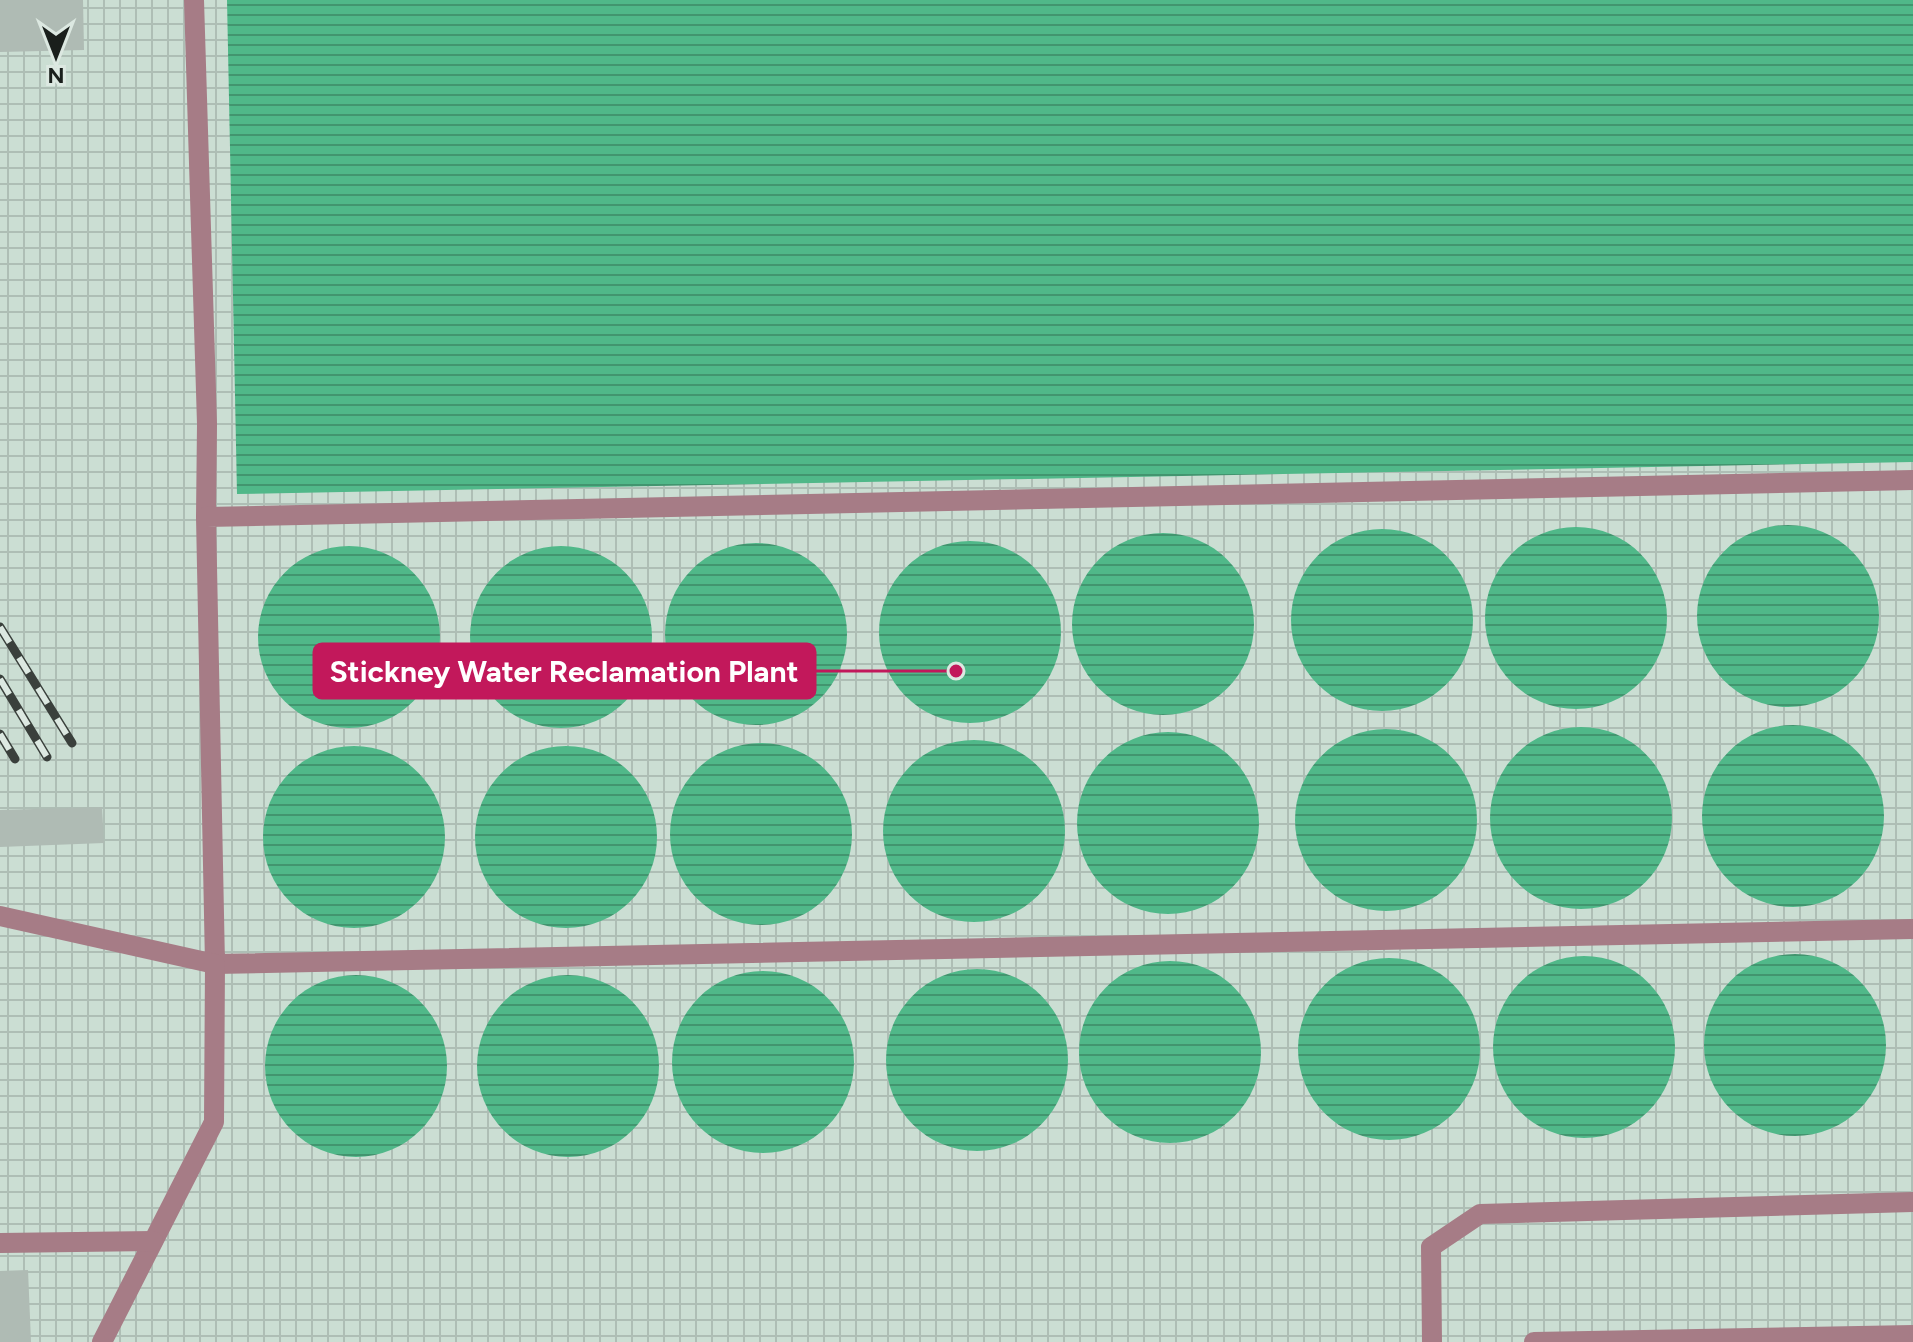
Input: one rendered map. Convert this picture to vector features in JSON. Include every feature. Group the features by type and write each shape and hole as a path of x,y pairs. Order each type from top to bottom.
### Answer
{"lane":[{"path":"102,1342 214,1122 215,964 207,424 194,0"},
{"path":"206,517 1913,480"},
{"path":"0,916 215,964 1913,929"},
{"path":"1432,1342 1431,1247 1480,1214 1913,1202"},
{"path":"0,1243 153,1241"},
{"path":"1534,1342 1913,1335"}],"shaded area":[{"path":"0,0 1913,0 1913,1342 0,1342"},
{"path":"227,0 1913,0 1913,462 237,494"},
{"path":"1788,525 1823,532 1852,552 1872,581 1879,616 1872,651 1852,680 1823,700 1788,707 1753,700 1724,680 1704,651 1697,616 1704,581 1724,552 1753,532"},
{"path":"1576,527 1611,534 1640,554 1660,583 1667,618 1660,653 1640,682 1611,702 1576,709 1541,702 1512,682 1492,653 1485,618 1492,583 1512,554 1541,534"},
{"path":"1382,529 1417,536 1446,556 1466,585 1473,620 1466,655 1446,684 1417,704 1382,711 1347,704 1318,684 1298,655 1291,620 1298,585 1318,556 1347,536"},
{"path":"1163,533 1198,540 1227,560 1247,589 1254,624 1247,659 1227,688 1198,708 1163,715 1128,708 1099,688 1079,659 1072,624 1079,589 1099,560 1128,540"},
{"path":"970,541 1005,548 1034,568 1054,597 1061,632 1054,667 1034,696 1005,716 970,723 935,716 906,696 886,667 879,632 886,597 906,568 935,548"},
{"path":"756,543 791,550 820,570 840,599 847,634 840,669 820,698 791,718 756,725 721,718 692,698 672,669 665,634 672,599 692,570 721,550"},
{"path":"349,546 384,553 413,573 433,602 440,637 433,672 413,701 384,721 349,728 314,721 285,701 265,672 258,637 265,602 285,573 314,553"},
{"path":"561,546 596,553 625,573 645,602 652,637 645,672 625,701 596,721 561,728 526,721 497,701 477,672 470,637 477,602 497,573 526,553"},
{"path":"1793,725 1828,732 1857,752 1877,781 1884,816 1877,851 1857,880 1828,900 1793,907 1758,900 1729,880 1709,851 1702,816 1709,781 1729,752 1758,732"},
{"path":"1581,727 1616,734 1645,754 1665,783 1672,818 1665,853 1645,882 1616,902 1581,909 1546,902 1517,882 1497,853 1490,818 1497,783 1517,754 1546,734"},
{"path":"1386,729 1421,736 1450,756 1470,785 1477,820 1470,855 1450,884 1421,904 1386,911 1351,904 1322,884 1302,855 1295,820 1302,785 1322,756 1351,736"},
{"path":"1168,732 1203,739 1232,759 1252,788 1259,823 1252,858 1232,887 1203,907 1168,914 1133,907 1104,887 1084,858 1077,823 1084,788 1104,759 1133,739"},
{"path":"974,740 1009,747 1038,767 1058,796 1065,831 1058,866 1038,895 1009,915 974,922 939,915 910,895 890,866 883,831 890,796 910,767 939,747"},
{"path":"761,743 796,750 825,770 845,799 852,834 845,869 825,898 796,918 761,925 726,918 697,898 677,869 670,834 677,799 697,770 726,750"},
{"path":"354,746 389,753 418,773 438,802 445,837 438,872 418,901 389,921 354,928 319,921 290,901 270,872 263,837 270,802 290,773 319,753"},
{"path":"566,746 601,753 630,773 650,802 657,837 650,872 630,901 601,921 566,928 531,921 502,901 482,872 475,837 482,802 502,773 531,753"},
{"path":"1795,954 1830,961 1859,981 1879,1010 1886,1045 1879,1080 1859,1109 1830,1129 1795,1136 1760,1129 1731,1109 1711,1080 1704,1045 1711,1010 1731,981 1760,961"},
{"path":"1584,956 1619,963 1648,983 1668,1012 1675,1047 1668,1082 1648,1111 1619,1131 1584,1138 1549,1131 1520,1111 1500,1082 1493,1047 1500,1012 1520,983 1549,963"},
{"path":"1389,958 1424,965 1453,985 1473,1014 1480,1049 1473,1084 1453,1113 1424,1133 1389,1140 1354,1133 1325,1113 1305,1084 1298,1049 1305,1014 1325,985 1354,965"},
{"path":"1170,961 1205,968 1234,988 1254,1017 1261,1052 1254,1087 1234,1116 1205,1136 1170,1143 1135,1136 1106,1116 1086,1087 1079,1052 1086,1017 1106,988 1135,968"},
{"path":"977,969 1012,976 1041,996 1061,1025 1068,1060 1061,1095 1041,1124 1012,1144 977,1151 942,1144 913,1124 893,1095 886,1060 893,1025 913,996 942,976"},
{"path":"763,971 798,978 827,998 847,1027 854,1062 847,1097 827,1126 798,1146 763,1153 728,1146 699,1126 679,1097 672,1062 679,1027 699,998 728,978"},
{"path":"356,975 391,982 420,1002 440,1031 447,1066 440,1101 420,1130 391,1150 356,1157 321,1150 292,1130 272,1101 265,1066 272,1031 292,1002 321,982"},
{"path":"568,975 603,982 632,1002 652,1031 659,1066 652,1101 632,1130 603,1150 568,1157 533,1150 504,1130 484,1101 477,1066 484,1031 504,1002 533,982"}],"building":[{"path":"0,0 83,0 84,50 0,52"},
{"path":"102,807 104,843 0,847 0,810"},
{"path":"28,1270 31,1342 0,1342 0,1271"}],"railway":[{"path":"0,627 72,743"},
{"path":"0,679 47,757"},
{"path":"0,734 15,759"}],"place":[{"name":"Stickney Water Reclamation Plant","path":"956,671"}]}
